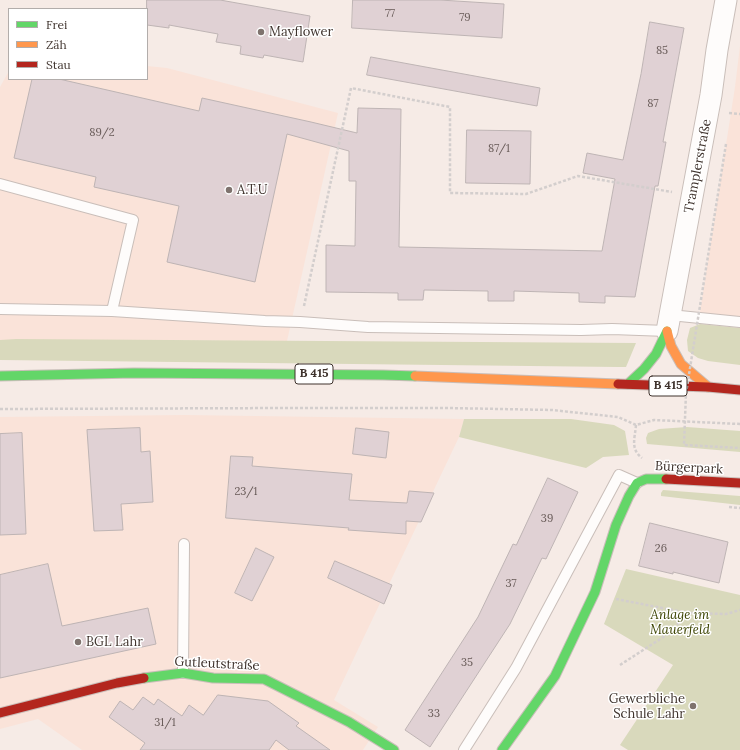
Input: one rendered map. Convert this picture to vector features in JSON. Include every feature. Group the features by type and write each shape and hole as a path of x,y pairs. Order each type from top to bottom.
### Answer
{"main road":[{"path":"628,384 644,369 656,354 668,323"},
{"path":"668,323 671,346 681,364 708,387"},
{"name":"B 415","path":"0,376 134,373 383,375 558,380 708,387 740,390"},
{"name":"Bürgerpark","path":"637,483 646,479 660,479 740,483"},
{"path":"502,750 554,676 596,592 616,525 629,496 637,483"},
{"name":"Gutleutstraße","path":"0,713 117,683 157,676 183,673 213,678 264,679 349,722 394,750"}],"street":[{"name":"Tramplerstraße","path":"668,323 711,95 726,0"}],"lane":[{"path":"0,184 133,220 112,311"},
{"path":"0,309 112,311 368,327 581,330 612,329 668,323 740,322"},
{"path":"464,750 516,668 619,474 637,483"},
{"path":"183,673 184,544"}],"path":[{"path":"300,322 351,88 450,107 450,193 526,194 578,176 692,196"},
{"path":"729,113 740,114"},
{"path":"726,144 686,393 684,445 740,448"},
{"path":"0,409 448,408 552,410 618,417 636,425 654,420 740,424"},
{"path":"636,425 634,443 637,454 643,458 637,483"},
{"path":"596,592 613,598 688,613 726,614 740,610"},
{"path":"620,665 668,634 688,613"}],"shaded area":[{"path":"740,46 740,328 700,324 699,318"},
{"path":"148,66 167,68 338,113 287,341 0,340 0,87 8,73 8,80 148,80"},
{"path":"185,415 464,419 459,437 334,700 378,727 363,750 82,750 38,719 0,729 0,417"}],"green space":[{"path":"700,324 740,328 740,365 708,361 698,358 688,351 687,340 690,328"},
{"path":"0,340 636,343 626,367 0,360"},
{"path":"464,419 571,419 614,425 625,431 629,455 603,457 586,468 459,437"},
{"path":"687,427 740,431 740,452 647,444 646,438 648,433 659,429"},
{"path":"663,490 740,496 740,505 661,496"},
{"name":"Anlage im Mauerfeld","path":"626,569 740,595 740,750 628,750 620,745 673,665 604,624"}],"building":[{"path":"147,0 220,0 310,16 303,62 264,55 263,58 240,54 241,46 216,42 218,34 169,25 169,28 148,25"},
{"path":"353,0 440,0 504,4 502,38 352,28"},
{"path":"650,22 684,28 663,142 666,142 658,186 655,186 635,297 605,296 605,303 579,302 579,293 514,291 514,301 488,301 488,291 424,290 423,300 398,300 398,293 326,292 326,245 355,246 356,181 349,181 349,151 287,134 255,282 167,262 179,206 94,187 96,177 14,158 32,80 63,80 199,111 202,98 357,133 358,108 401,109 399,247 602,251 615,179 583,173 587,153 623,160"},
{"path":"371,57 540,88 537,106 367,75"},
{"path":"467,130 531,131 530,184 466,183"},
{"path":"140,428 141,452 150,451 153,502 121,504 123,530 94,531 87,430"},
{"path":"356,428 389,432 386,458 353,454"},
{"path":"22,433 26,534 0,535 0,434"},
{"path":"231,456 253,457 252,466 352,474 349,500 407,503 409,491 434,493 421,522 406,521 406,534 226,518"},
{"path":"548,478 578,492 546,559 542,558 510,624 430,747 405,730 478,617 513,544 516,545"},
{"path":"650,523 728,542 719,583 639,566"},
{"path":"256,548 274,557 252,601 235,593"},
{"path":"335,561 392,585 384,604 328,578"},
{"name":"BGL Lahr","path":"48,564 62,626 148,608 156,644 0,678 0,575"},
{"path":"218,695 268,701 299,723 296,726 330,750 289,750 276,740 269,750 140,750 145,743 109,717 120,701 133,710 143,697 154,705 158,699 182,716 189,705 203,715"}],"traffic: fast":[{"path":"628,384 644,369 656,354 667,331"},
{"path":"0,376 134,373 415,376"},
{"path":"502,750 555,676 595,592 616,525 629,496 637,483 646,479 666,479"},
{"path":"144,678 183,673 213,678 264,679 349,722 394,750"}],"traffic: slow":[{"path":"667,331 671,346 681,364 708,387"},
{"path":"415,376 618,384"}],"traffic: jam":[{"path":"618,384 708,387 740,390"},
{"path":"666,479 740,483"},
{"path":"0,713 117,683 144,678"}],"place":[{"name":"Mayflower","path":"261,32"},
{"name":"A.T.U","path":"229,190"},
{"name":"BGL Lahr","path":"78,642"},
{"name":"Gewerbliche Schule Lahr","path":"693,706"}]}
